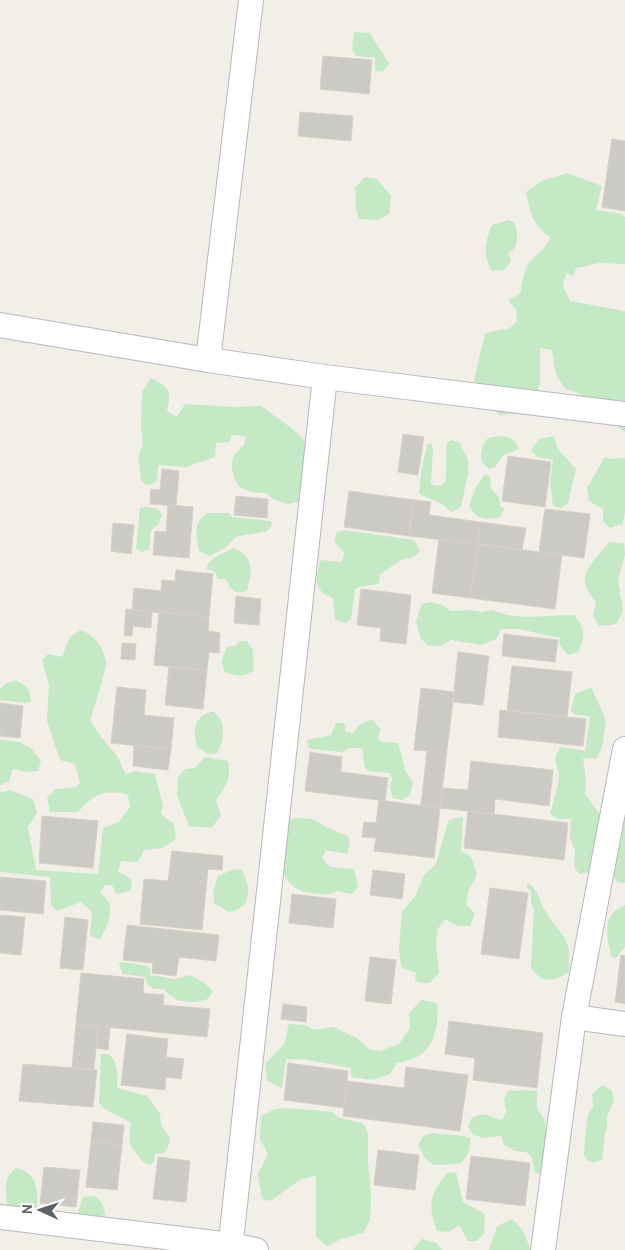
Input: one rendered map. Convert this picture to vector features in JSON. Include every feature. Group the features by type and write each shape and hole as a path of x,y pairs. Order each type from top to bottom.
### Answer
{"street":[{"path":"208,360 251,0"},
{"path":"1,329 325,377 625,414"},
{"path":"231,1248 325,377"},
{"path":"544,1250 574,1017 625,749"},
{"path":"574,1017 625,1024"},
{"path":"0,1217 256,1250"}],"green space":[{"path":"354,32 370,33 389,64 383,72 375,71 375,58 356,56 352,50"},
{"path":"567,173 602,186 596,210 622,214 625,217 625,264 599,263 576,268 573,276 566,273 563,286 570,301 625,311 625,432 586,404 581,394 565,389 556,375 552,350 540,348 540,384 530,413 499,415 474,380 485,333 510,328 517,321 516,309 508,300 520,294 527,266 543,249 550,237 539,228 533,218 526,192 542,181"},
{"path":"365,177 377,179 391,196 389,214 377,220 359,219 356,209 355,188"},
{"path":"509,220 515,223 517,236 515,247 508,253 511,261 504,270 492,271 487,258 486,248 492,225"},
{"path":"151,378 168,390 167,411 177,417 185,404 234,407 261,406 294,430 309,445 304,501 288,504 275,500 266,493 251,492 238,486 232,464 235,455 244,445 246,436 232,435 229,442 216,443 215,457 186,467 158,465 157,479 153,484 146,485 141,480 138,456 143,445 141,427 142,392"},
{"path":"499,436 512,439 516,442 519,449 503,455 495,467 489,469 481,458 483,446 488,438"},
{"path":"554,436 558,449 576,469 568,503 561,508 553,506 550,482 553,460 537,457 531,450 539,439"},
{"path":"451,440 459,442 468,460 468,473 461,507 451,512 439,502 419,493 427,445 431,443 433,448 431,483 439,486 444,484 446,477 446,444"},
{"path":"605,457 611,459 625,458 625,513 622,524 610,528 603,521 603,509 589,501 587,488"},
{"path":"484,475 490,476 491,489 499,497 500,506 504,509 500,517 482,518 475,514 469,506 476,487"},
{"path":"140,508 158,509 162,515 158,525 151,530 149,550 141,552 136,548"},
{"path":"207,513 229,513 232,517 270,521 273,524 266,532 237,536 225,548 210,556 199,551 196,534 199,521"},
{"path":"345,530 414,540 420,551 415,556 401,560 380,574 379,583 355,589 351,619 346,623 335,619 333,598 322,593 316,582 320,560 341,562 345,553 334,542 337,532"},
{"path":"609,542 624,543 625,555 618,580 623,611 616,624 599,626 593,616 596,602 589,592 585,577 591,564"},
{"path":"233,548 245,555 250,565 251,571 247,591 233,591 225,579 218,579 215,572 206,569 214,558"},
{"path":"431,602 442,605 451,611 470,610 482,612 492,610 507,615 525,617 574,615 580,624 583,637 578,652 568,655 559,644 560,638 519,629 501,629 496,639 481,645 451,640 441,646 429,646 421,639 416,621 422,604"},
{"path":"80,630 98,642 106,662 90,720 117,756 126,775 135,771 155,774 163,806 161,814 174,824 176,839 162,848 144,850 138,862 121,861 118,871 132,880 131,891 116,894 112,885 105,885 100,892 110,905 110,915 100,939 90,936 92,912 81,902 57,911 51,905 50,877 0,872 0,793 10,790 33,799 37,813 28,827 36,870 98,874 103,828 119,822 130,807 128,795 112,792 100,794 89,801 78,812 50,812 47,798 55,789 76,787 80,783 75,764 60,760 47,721 49,685 42,660 48,654 62,657 70,637"},
{"path":"240,641 247,641 253,650 254,670 240,676 225,672 221,662 227,647 235,646"},
{"path":"16,680 28,688 31,701 26,703 0,700 0,689 5,684"},
{"path":"591,687 606,720 602,747 596,759 583,758 586,781 585,794 599,813 599,829 590,872 579,874 574,867 575,850 570,838 571,819 559,819 550,814 558,784 559,774 555,759 560,747 585,751 590,716 575,715 571,710 575,694"},
{"path":"212,711 220,719 223,737 216,754 208,754 197,747 195,729 201,717"},
{"path":"372,719 381,730 378,736 381,742 398,743 404,768 413,782 410,795 402,800 393,798 390,788 392,778 390,773 369,771 365,768 362,748 348,748 343,752 311,749 308,747 307,740 331,735 336,723 344,723 346,732 353,733 358,726"},
{"path":"0,740 19,742 32,750 41,761 38,771 12,770 9,782 0,785"},
{"path":"205,757 228,761 229,766 227,782 216,800 221,816 211,828 189,826 177,795 178,778 185,769 195,768"},
{"path":"625,807 625,883 617,882 612,875"},
{"path":"463,817 461,851 471,857 477,874 469,890 466,904 475,914 470,926 457,926 445,919 437,930 436,947 439,973 430,983 420,983 415,980 416,973 401,967 399,948 402,912 415,896 425,874 436,864 448,821"},
{"path":"288,819 313,819 328,828 348,836 350,844 347,854 326,850 322,858 330,867 354,869 358,887 352,894 337,891 331,894 305,892 292,885 285,876 281,860"},
{"path":"241,869 247,883 247,899 240,908 229,912 214,903 213,892 218,876 232,870"},
{"path":"527,884 530,884 537,893 551,920 565,938 569,950 569,972 559,978 544,979 539,977 531,967 534,909 531,902 531,891 527,888"},
{"path":"625,905 625,947 616,958 611,956 608,941 609,920 617,909"},
{"path":"120,962 150,967 150,975 175,979 190,975 203,982 213,991 208,999 184,1002 173,998 164,989 154,989 147,984 145,977 123,974 119,965"},
{"path":"421,1000 437,1003 437,1026 435,1033 428,1047 423,1052 417,1057 397,1063 390,1074 372,1080 351,1077 351,1068 307,1060 286,1059 282,1088 267,1080 265,1064 284,1044 289,1024 306,1025 314,1030 333,1027 357,1038 369,1049 380,1051 399,1044 410,1028 409,1014"},
{"path":"101,1054 109,1054 115,1062 118,1074 117,1088 147,1096 160,1114 161,1125 170,1138 165,1152 155,1154 154,1162 150,1165 142,1161 129,1143 131,1123 103,1108 99,1102"},
{"path":"602,1085 612,1091 614,1100 607,1117 602,1160 595,1162 588,1161 584,1155 585,1139 588,1114 593,1107 592,1094"},
{"path":"508,1091 537,1091 537,1108 544,1119 549,1135 543,1144 547,1147 543,1174 535,1173 532,1157 526,1152 515,1151 504,1145 501,1136 484,1138 473,1135 468,1126 471,1119 480,1115 502,1120 506,1112 504,1099"},
{"path":"288,1108 333,1112 337,1117 363,1123 368,1133 371,1197 370,1220 363,1233 341,1239 327,1246 316,1237 316,1176 301,1179 270,1201 262,1199 258,1174 268,1154 260,1139 261,1116 275,1109"},
{"path":"433,1133 464,1136 471,1139 468,1154 461,1163 433,1165 425,1158 418,1145 424,1135"},
{"path":"16,1168 30,1175 34,1180 37,1193 38,1216 11,1220 6,1198 6,1185 11,1173"},
{"path":"456,1172 463,1202 485,1214 484,1233 477,1241 468,1241 459,1225 449,1232 437,1231 434,1222 431,1207 437,1187 447,1173"},
{"path":"95,1196 102,1203 105,1215 105,1229 77,1215 83,1197"},
{"path":"512,1219 522,1229 531,1250 489,1250 497,1226"},
{"path":"421,1239 435,1242 443,1250 413,1250"}],"building":[{"path":"323,56 372,60 369,94 320,89"},
{"path":"300,112 353,116 351,141 298,136"},
{"path":"612,139 625,141 625,211 602,207"},
{"path":"403,434 424,437 418,475 398,472"},
{"path":"508,456 551,462 545,507 502,501"},
{"path":"162,469 179,471 176,506 150,504 151,489 160,490"},
{"path":"349,491 414,500 409,536 344,527"},
{"path":"236,496 268,499 267,518 234,515"},
{"path":"414,500 431,502 429,515 480,522 478,544 409,536"},
{"path":"168,505 193,507 189,558 153,555 155,531 166,532"},
{"path":"545,509 590,514 584,558 539,552"},
{"path":"480,522 526,528 522,550 478,544"},
{"path":"113,523 134,525 131,554 111,551"},
{"path":"439,539 478,544 470,598 432,593"},
{"path":"478,544 562,555 555,609 470,598"},
{"path":"176,570 213,574 209,617 132,610 134,588 161,591 162,580 175,581"},
{"path":"361,589 411,595 406,644 380,641 381,628 357,625"},
{"path":"236,596 261,599 259,625 234,623"},
{"path":"126,609 152,612 151,628 133,626 132,636 124,635"},
{"path":"159,612 209,617 208,631 220,633 219,653 209,652 207,670 154,665"},
{"path":"504,634 558,640 555,662 502,656"},
{"path":"122,643 136,644 135,660 121,659"},
{"path":"458,652 489,656 483,705 453,702"},
{"path":"512,666 572,672 567,717 507,710"},
{"path":"169,667 207,670 203,709 165,705"},
{"path":"117,687 146,690 144,715 174,718 171,749 111,743"},
{"path":"421,688 454,692 440,808 421,805 427,751 414,750"},
{"path":"0,703 23,706 20,738 0,736"},
{"path":"500,710 586,719 583,746 498,737"},
{"path":"134,745 171,749 168,770 133,766"},
{"path":"310,752 342,757 341,772 388,778 385,801 305,791"},
{"path":"471,761 553,770 549,806 495,799 494,814 440,808 442,788 468,790"},
{"path":"379,800 440,808 434,858 374,851 376,838 362,837 364,822 376,823"},
{"path":"468,811 568,823 564,860 464,848"},
{"path":"42,816 98,821 93,868 39,863"},
{"path":"172,851 223,856 222,870 208,869 202,930 140,924 144,879 168,881"},
{"path":"373,870 405,874 402,899 370,895"},
{"path":"0,877 46,881 43,914 0,910"},
{"path":"490,888 528,893 519,959 481,954"},
{"path":"292,894 336,899 333,928 289,923"},
{"path":"0,915 25,917 21,955 0,953"},
{"path":"65,917 88,920 83,970 60,968"},
{"path":"127,925 219,935 216,961 179,957 176,976 152,973 153,963 123,960"},
{"path":"621,955 625,956 625,1004 615,1002"},
{"path":"370,957 396,960 391,1004 365,1001"},
{"path":"81,973 144,979 143,993 164,995 163,1005 210,1009 207,1037 76,1024"},
{"path":"283,1004 307,1007 306,1022 281,1019"},
{"path":"449,1021 543,1033 537,1088 473,1080 475,1058 445,1054"},
{"path":"76,1024 98,1026 94,1069 72,1068"},
{"path":"98,1026 110,1027 108,1050 96,1048"},
{"path":"127,1034 168,1039 166,1057 184,1059 181,1079 166,1077 165,1090 121,1085"},
{"path":"288,1063 348,1071 344,1108 284,1100"},
{"path":"23,1064 97,1070 93,1107 19,1101"},
{"path":"406,1067 468,1075 460,1131 343,1116 347,1081 404,1088"},
{"path":"93,1122 124,1125 122,1145 91,1142"},
{"path":"91,1142 122,1145 117,1190 86,1187"},
{"path":"378,1150 419,1155 415,1190 374,1185"},
{"path":"471,1156 530,1163 525,1206 466,1199"},
{"path":"158,1157 190,1161 186,1202 153,1199"},
{"path":"44,1167 80,1170 76,1207 40,1203"}]}
